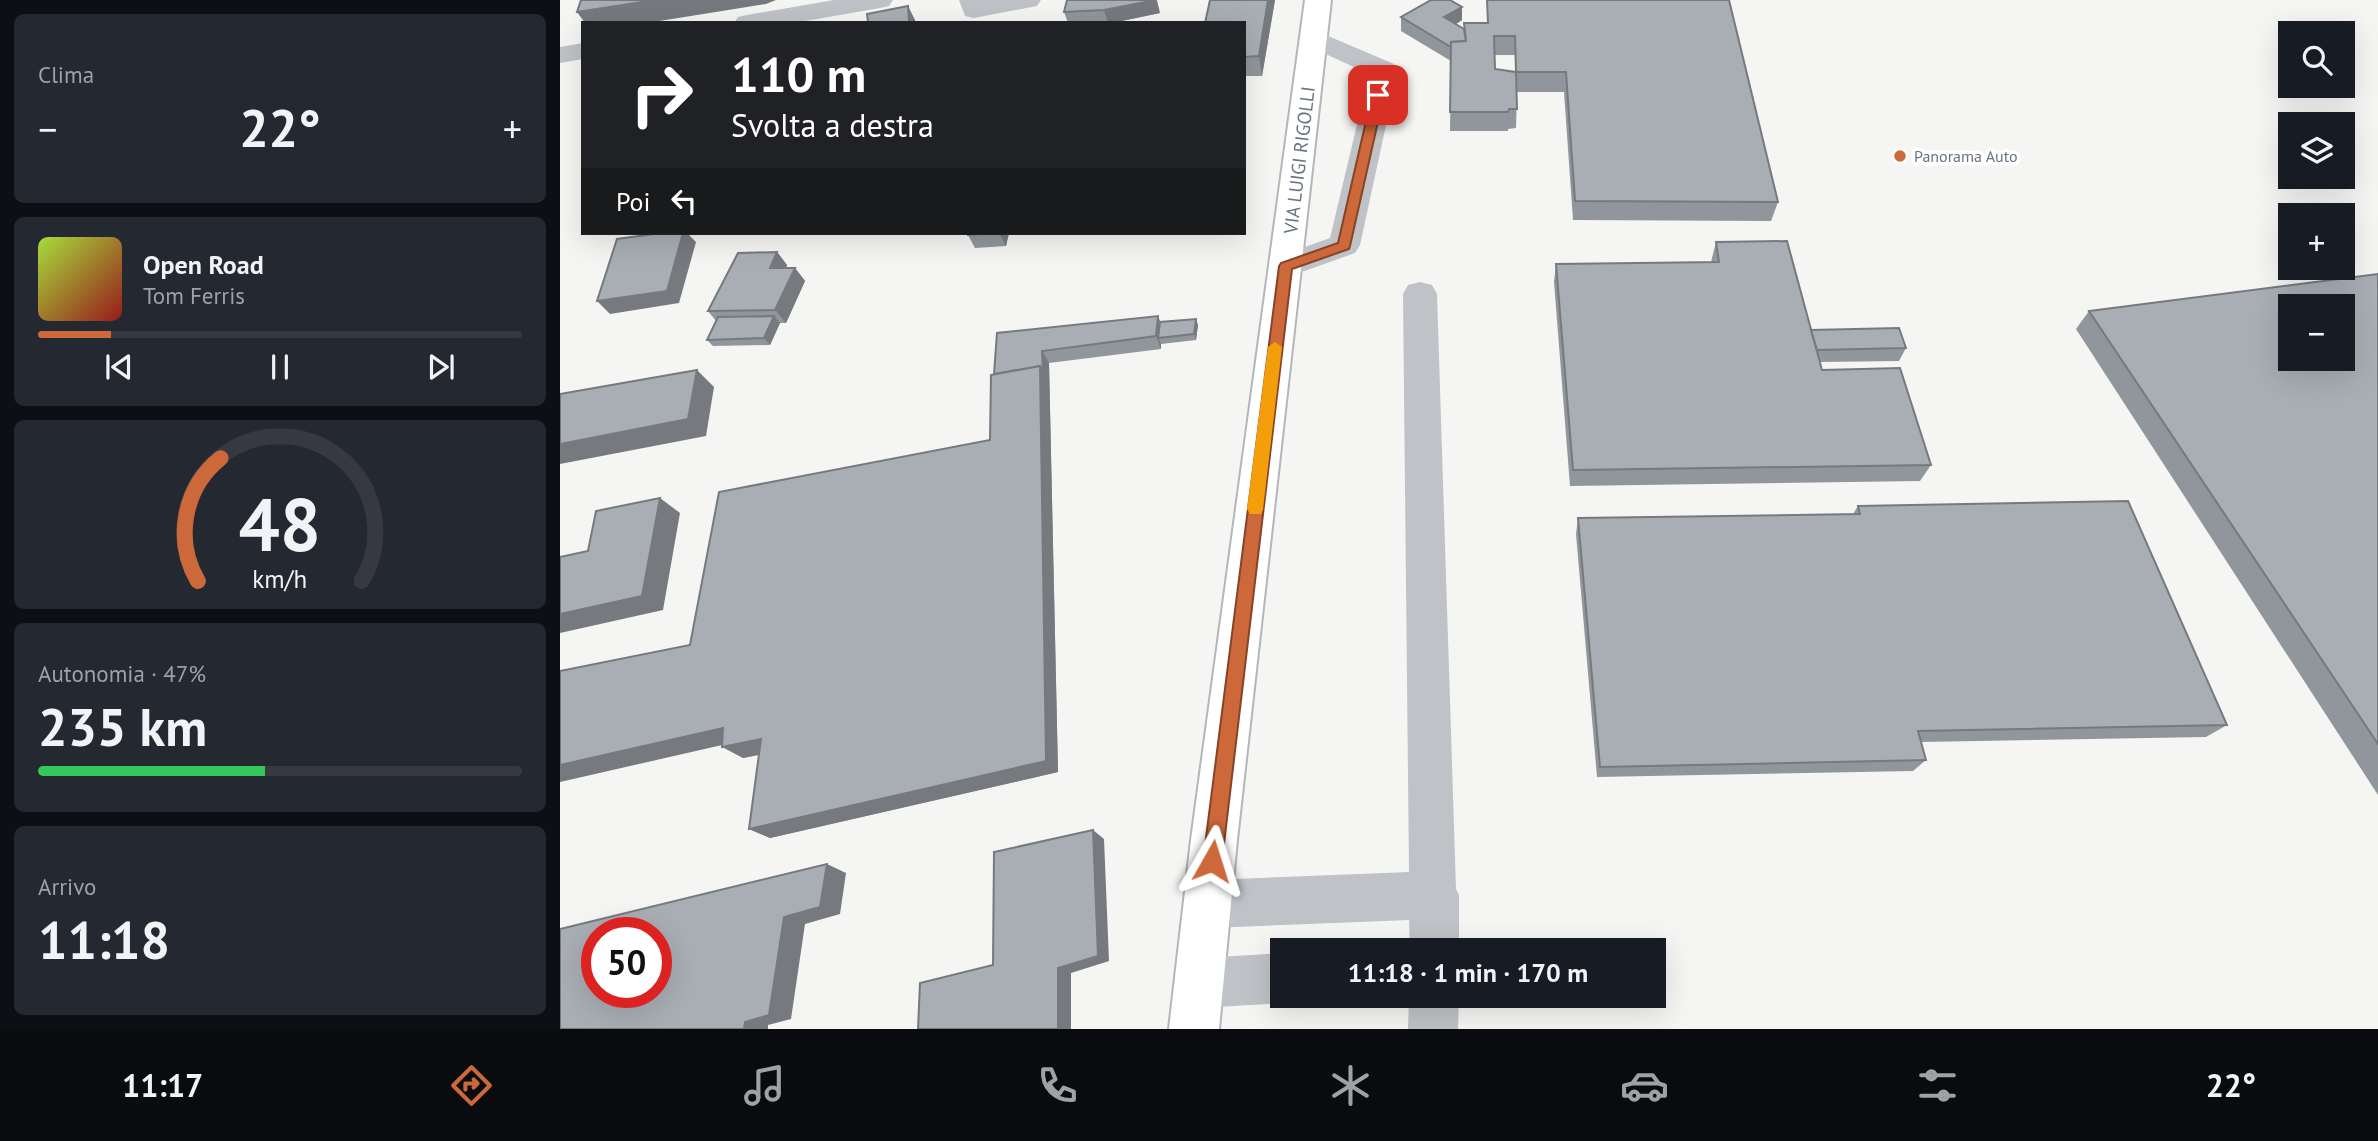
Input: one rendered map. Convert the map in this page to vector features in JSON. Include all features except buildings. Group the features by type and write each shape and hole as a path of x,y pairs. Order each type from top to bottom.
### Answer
{"main road":[{"name":"VIA LUIGI RIGOLLI","path":"1197,1006 1214,840 1318,0"}],"street":[{"path":"759,21 880,0"},
{"path":"972,0 974,10 1028,0"},
{"path":"1285,266 1344,246 1384,71 1314,38"},
{"path":"560,55 581,51"},
{"path":"1420,294 1434,938"},
{"path":"1209,904 1435,895"},
{"path":"1197,1006 1270,982"},
{"path":"1433,1029 1434,1008"}],"slow traffic":[{"path":"1255,509 1275,347"}],"place":[{"name":"Panorama Auto","path":"1900,156"}],"route":[{"path":"1212,861 1285,266 1344,246 1378,95"}]}
